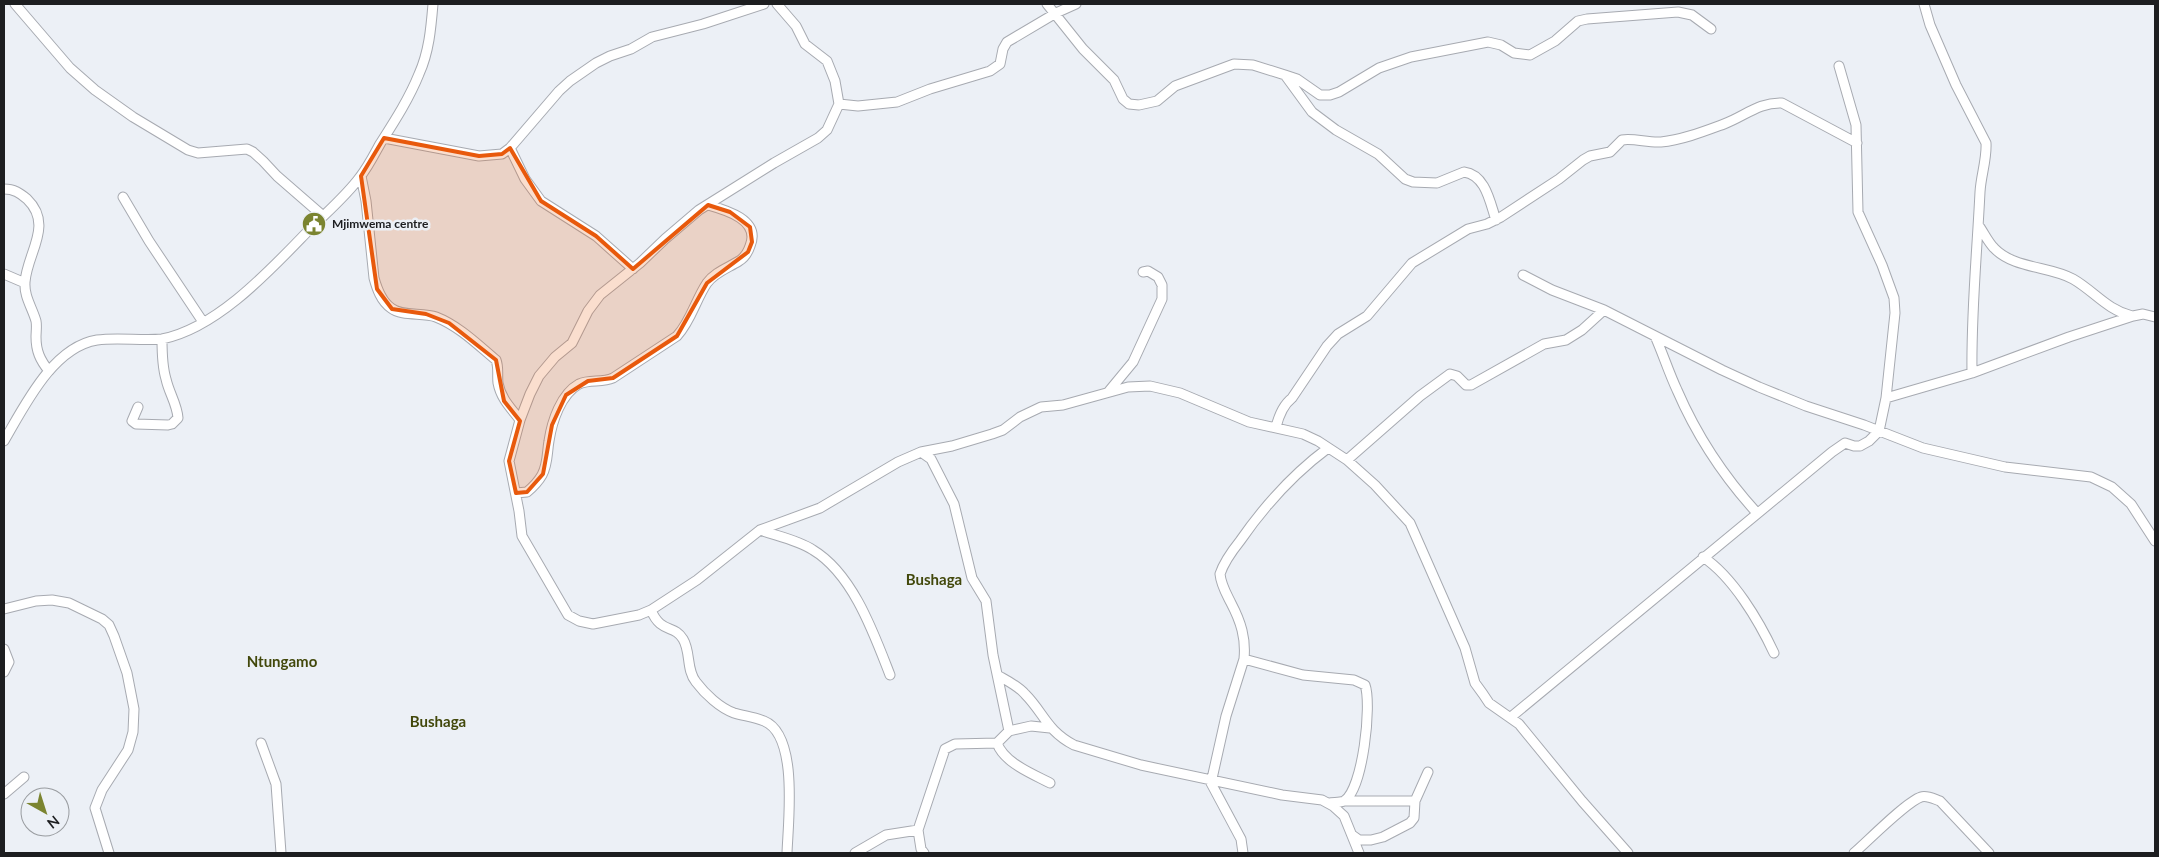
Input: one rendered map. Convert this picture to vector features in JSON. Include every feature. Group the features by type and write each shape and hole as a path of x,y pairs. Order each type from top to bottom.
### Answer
{"street":[{"path":"15,4 70,68 94,90 133,117 188,150 198,153 247,149 253,152 277,176 323,216"},
{"path":"4,441 24,406 49,371 76,346 98,340 162,339 172,337 204,322 262,278 323,216 361,176 402,108 426,56 433,4"},
{"path":"384,138 479,156 502,154 510,148 559,90 596,63 631,49 652,37 703,24 764,4"},
{"path":"777,4 796,26 805,44 827,61 839,104 827,130 818,138 708,204 665,238 633,269 593,303 572,343 555,357 539,376 520,420 509,462 516,493 522,536 568,615 579,621 593,624 639,615 651,610 697,580 760,530 820,508 898,462 921,452 952,446 1003,430 1020,417 1041,408 1063,404 1108,391 1128,387 1150,386 1180,393 1248,422 1303,434 1346,460 1375,485 1410,523 1421,545 1435,585 1465,648 1475,683 1489,703 1511,717 1537,743 1582,801 1628,853"},
{"path":"1048,4 1083,49 1114,80 1123,99 1129,104 1139,105 1157,101 1175,86 1234,64 1253,66 1297,78 1320,95 1330,95 1340,92 1379,68 1411,57 1488,42 1501,45 1514,53 1530,55 1555,41 1578,21 1587,19 1678,12 1692,15 1711,29"},
{"path":"839,104 858,106 898,102 930,89 990,72 1000,64 1003,49 1007,42 1056,13 1076,4"},
{"path":"1924,4 1930,25 1956,85 1986,142 1987,151 1980,190 1971,331 1972,373"},
{"path":"1511,717 1841,444 1847,442 1854,446 1860,446 1869,442 1879,431 1886,398 1895,313 1894,298 1882,265 1858,212 1856,125 1838,66"},
{"path":"1285,75 1312,112 1336,130 1378,154 1405,178 1413,182 1437,183 1464,172 1477,177 1485,189 1496,220"},
{"path":"1276,427 1279,415 1287,402 1292,398 1327,346 1338,334 1367,316 1412,263 1468,229 1496,220 1559,179 1583,160 1590,156 1610,152 1622,140 1662,142 1726,123 1761,105 1782,103 1857,143"},
{"path":"510,148 525,179 541,201 596,236 633,269"},
{"path":"361,176 366,201 374,278 381,296 392,309 426,314 449,323 496,360 499,368 498,380 504,401 520,420"},
{"path":"4,189 19,192 29,201 37,213 40,226 39,237 31,255 24,283 27,302 37,324 36,348 41,361 49,371"},
{"path":"123,197 149,242 204,322"},
{"path":"516,493 527,492 543,474 548,458 552,425 566,395 588,381 606,381 613,378 677,336 684,329 707,283 721,271 740,260 748,252 752,236 750,227 743,219 708,204"},
{"path":"1979,226 1994,248 2000,253 2073,279 2114,310 2133,316"},
{"path":"1108,391 1133,362 1162,299 1162,285 1158,277 1148,271 1143,272"},
{"path":"4,274 24,283"},
{"path":"1522,275 1552,290 1604,310 1760,387 1806,406 1923,448 2005,467 2090,477 2112,487 2130,504 2155,541"},
{"path":"1346,460 1420,396 1450,374 1457,376 1466,385 1471,385 1544,344 1566,340 1582,330 1604,310"},
{"path":"1886,398 1972,373 2068,337 2133,316 2143,314 2155,317"},
{"path":"1655,336 1677,390 1704,440 1740,493 1757,513"},
{"path":"138,407 132,421 136,424 172,424 178,418 177,409 165,377 162,339"},
{"path":"1244,853 1241,839 1213,788 1211,779 1226,716 1244,659 1243,634 1221,581 1222,568 1272,498 1328,448"},
{"path":"921,452 931,459 954,504 972,578 986,601 993,655 999,676 1009,731"},
{"path":"760,530 801,544 825,558 842,577 857,600 880,648 890,675"},
{"path":"1704,557 1713,564 1736,591 1764,632 1774,653"},
{"path":"4,609 36,601 52,600 70,603 102,619 109,625 114,636 127,673 134,709 133,732 128,750 102,790 95,808 109,853"},
{"path":"651,610 656,622 682,636 686,644 689,667 694,680 703,691 732,712 768,723 778,735 788,764 790,778 786,853"},
{"path":"4,649 9,662 4,672"},
{"path":"1244,659 1303,675 1354,680 1365,685 1367,736 1352,790 1345,801"},
{"path":"999,676 1023,691 1050,728 1074,745 1141,765 1282,794 1314,798 1329,803 1344,816 1359,853"},
{"path":"924,853 921,848 918,830 945,749 955,744 997,743 1009,731 1031,726 1050,728"},
{"path":"261,743 276,784 282,853"},
{"path":"997,743 1005,755 1025,770 1050,783"},
{"path":"1352,835 1359,840 1370,840 1404,828 1414,818 1415,801 1428,772"},
{"path":"4,794 24,777"},
{"path":"1854,853 1922,796 1940,801 1989,853"},
{"path":"1329,803 1345,801 1415,801"},
{"path":"855,853 886,835 918,830"}],"highlighted area":[{"path":"384,138 479,156 502,154 510,148 541,201 596,236 633,269 708,205 730,212 750,227 752,242 748,252 707,283 677,336 613,378 588,381 566,395 552,425 543,474 527,492 516,493 509,461 520,421 504,401 496,360 449,323 426,314 392,309 377,289 361,176"}],"place":[{"name":"Mjimwema centre","path":"314,224"}],"district":[{"name":"Bushaga","path":"934,580"},
{"name":"Ntungamo","path":"282,662"},
{"name":"Bushaga","path":"438,722"}]}
